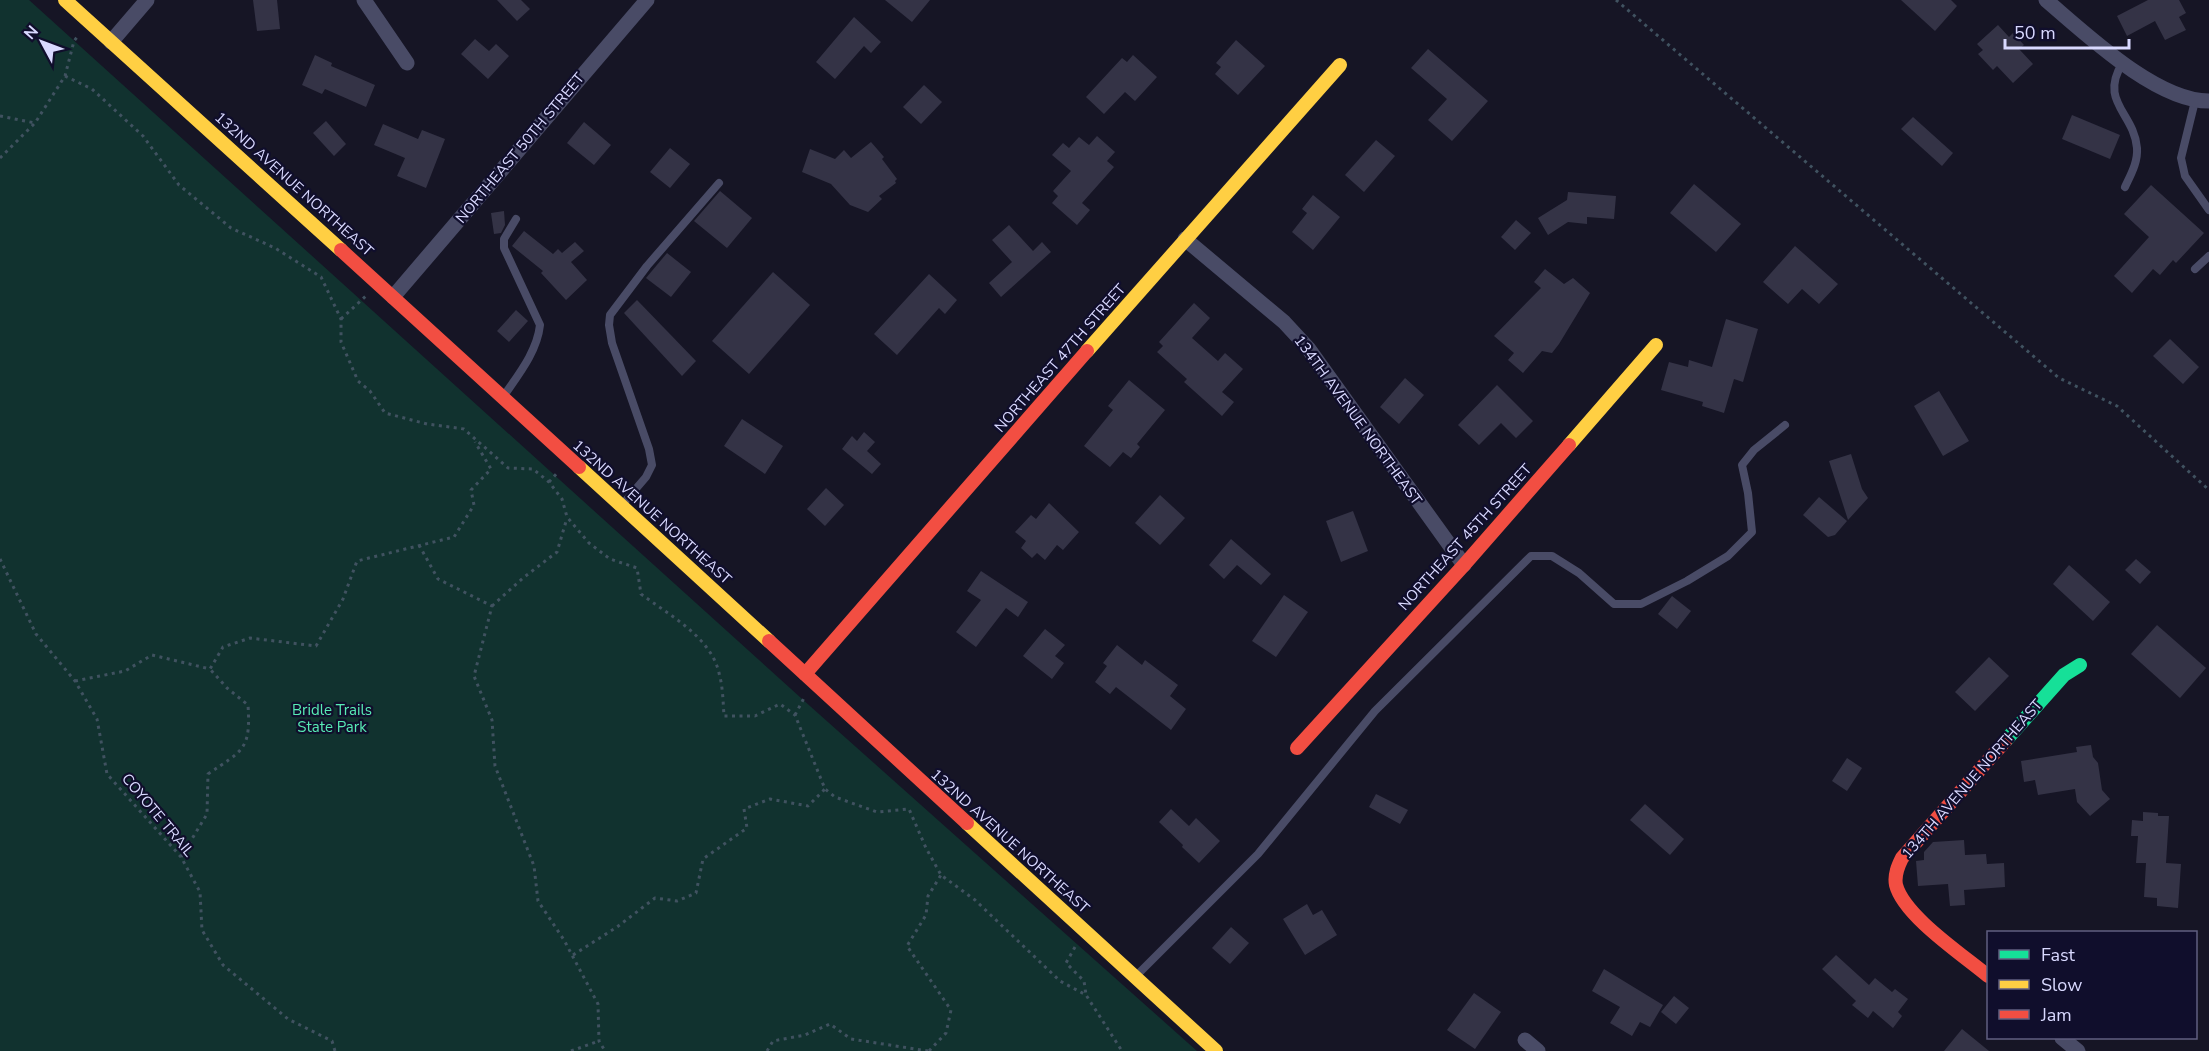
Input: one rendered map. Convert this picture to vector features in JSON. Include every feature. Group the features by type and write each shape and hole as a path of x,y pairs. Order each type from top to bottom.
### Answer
{"street":[{"name":"132ND AVENUE NORTHEAST","path":"65,0 379,284 1216,1051"},
{"path":"111,42 147,0"},
{"path":"364,0 407,63"},
{"name":"NORTHEAST 50TH STREET","path":"393,297 647,0"},
{"path":"2046,0 2123,62 2164,90 2202,101"},
{"name":"NORTHEAST 47TH STREET","path":"805,674 1340,65"},
{"name":"134TH AVENUE NORTHEAST","path":"1185,240 1284,322 1308,348 1464,565"},
{"name":"NORTHEAST 45TH STREET","path":"1297,748 1464,565 1656,345"},
{"name":"134TH AVENUE NORTHEAST","path":"1987,974 1908,909 1895,882 1896,868 1902,858 2064,675 2080,665"},
{"path":"2063,1039 2078,1051"},
{"path":"1525,1040 1538,1051"}],"lane":[{"path":"2123,62 2115,75 2113,87 2116,102 2137,146 2137,162 2125,187"},
{"path":"2202,101 2181,158 2185,176 2209,210"},
{"path":"621,506 646,477 652,465 649,449 612,343 610,315 647,266 719,183"},
{"path":"502,398 525,365 538,338 540,325 504,248 504,239 516,219"},
{"path":"2195,269 2209,256"},
{"path":"1135,978 1258,854 1375,711 1531,556 1552,556 1579,573 1614,604 1641,604 1687,581 1728,556 1752,532 1748,493 1742,465 1754,450 1785,425"}],"path":[{"path":"1616,0 2059,378 2117,406 2209,490"},
{"path":"0,158 35,123 65,76 74,40 83,30"},
{"path":"65,76 92,89 142,136 180,185 231,228 275,248 321,277 341,318 341,342 358,381 370,391 385,413 427,424 465,429 490,469 471,490 474,505 454,537 357,561 343,598 316,646 250,638 223,647 210,669"},
{"path":"0,116 35,123"},
{"path":"341,318 379,284"},
{"path":"473,439 508,468 533,469 549,482 562,500 567,517 589,543 610,559 637,568 641,594 694,634 709,650 719,672 724,716 755,716 780,704 795,715 825,789 835,797 878,812 909,809 941,875 975,900 1060,981 1086,995"},
{"path":"567,517 557,552 492,606 474,676 492,720 495,766 534,866 538,901 573,955 598,1004 599,1041 604,1051"},
{"path":"419,545 438,579 492,606"},
{"name":"COYOTE TRAIL","path":"0,559 36,634 75,681 97,718 107,774 181,857 200,892 202,930 223,965 288,1019 332,1041 335,1051"},
{"path":"75,681 125,671 152,655 210,669 227,688 248,705 250,730 241,751 208,774 207,814 181,857"},
{"path":"795,715 805,697"},
{"path":"573,955 617,927 655,898 677,901 696,894 703,859 747,828 744,809 770,799 808,806 825,789"},
{"path":"767,1051 773,1041 805,1035 830,1024 851,1039 928,1051 946,1033 951,1010 907,946 926,915 928,896 941,875"},
{"path":"1084,931 1066,963 1084,981 1086,995 1122,1051"},
{"path":"571,1051 599,1041"}],"green space":[{"name":"Bridle Trails State Park","path":"0,0 29,0 801,698 1197,1051 0,1051"}],"building":[{"path":"253,0 277,0 280,29 257,31"},
{"path":"497,0 521,0 530,9 517,21"},
{"path":"885,0 930,0 912,22"},
{"path":"1901,0 1951,0 1957,6 1935,31"},
{"path":"2148,0 2179,0 2186,13 2179,17 2186,30 2165,40 2155,21 2127,36 2117,16"},
{"path":"854,17 881,42 871,53 864,46 835,79 816,62"},
{"path":"1998,25 2009,37 2013,33 2024,45 2019,49 2033,64 2013,83 1997,66 1993,70 1978,54 1983,50 1977,44"},
{"path":"475,39 489,51 496,44 509,56 488,79 461,54"},
{"path":"1236,40 1265,66 1238,95 1215,74 1221,67 1216,63"},
{"path":"1428,49 1488,101 1452,141 1428,120 1447,99 1411,68"},
{"path":"315,55 332,63 331,66 375,85 366,107 325,89 322,94 302,85"},
{"path":"1133,55 1157,77 1135,101 1125,92 1104,114 1086,97 1122,58 1127,62"},
{"path":"924,85 942,102 921,124 903,107"},
{"path":"2072,115 2120,135 2110,159 2062,139"},
{"path":"1913,117 1953,153 1942,166 1901,129"},
{"path":"326,121 346,144 334,156 313,133"},
{"path":"584,122 611,145 594,165 567,143"},
{"path":"383,124 418,139 422,130 445,139 426,188 397,176 405,158 374,145"},
{"path":"1097,136 1115,152 1107,161 1114,167 1082,203 1090,210 1077,225 1052,203 1058,196 1053,191 1071,171 1052,155 1063,143 1069,148 1079,137 1089,145"},
{"path":"1376,140 1395,156 1364,192 1345,175"},
{"path":"871,142 884,157 882,159 897,179 896,183 879,196 882,199 868,212 850,205 831,184 802,172 810,149 835,159 844,150 851,158"},
{"path":"670,148 690,164 670,188 650,172"},
{"path":"1694,184 1741,224 1716,252 1670,213"},
{"path":"2151,185 2204,233 2176,263 2173,260 2160,275 2153,269 2132,293 2114,276 2149,237 2124,214"},
{"path":"720,191 752,218 727,248 694,221"},
{"path":"1568,192 1616,196 1614,219 1587,217 1587,224 1568,222 1548,235 1538,218 1567,200"},
{"path":"1313,195 1340,217 1313,250 1292,232 1307,213 1302,209"},
{"path":"504,211 505,225 501,233 494,234 491,213"},
{"path":"1516,220 1531,233 1515,250 1501,237"},
{"path":"1009,225 1033,251 1042,242 1051,252 1001,297 989,283 1012,262 992,240"},
{"path":"524,231 553,254 558,249 562,253 575,242 584,251 571,262 587,280 566,300 541,273 543,271 512,246"},
{"path":"1795,246 1838,284 1819,304 1802,289 1788,304 1763,282"},
{"path":"667,253 691,272 671,297 646,278"},
{"path":"1545,269 1564,284 1573,278 1590,293 1552,353 1542,351 1523,373 1508,360 1514,353 1494,336 1541,288 1534,282"},
{"path":"773,272 810,305 749,374 712,341"},
{"path":"929,274 957,300 945,314 939,308 897,355 874,334"},
{"path":"637,300 696,361 682,376 624,313"},
{"path":"1194,303 1210,318 1192,338 1218,361 1225,353 1243,369 1222,392 1234,402 1222,416 1184,382 1187,379 1157,352 1163,346 1159,342"},
{"path":"516,310 528,321 509,342 497,331"},
{"path":"1726,319 1758,329 1743,382 1734,379 1724,413 1702,406 1703,402 1661,390 1669,362 1688,367 1689,360 1712,367"},
{"path":"2170,339 2199,367 2183,384 2153,356"},
{"path":"1405,378 1424,395 1399,424 1380,407"},
{"path":"1129,380 1165,410 1137,444 1140,447 1131,458 1123,452 1110,467 1084,446 1113,410 1108,406"},
{"path":"1497,385 1533,421 1516,438 1501,423 1479,445 1458,425"},
{"path":"1939,391 1969,441 1943,456 1914,406"},
{"path":"742,419 783,446 765,474 724,446"},
{"path":"864,432 875,442 867,451 881,464 872,474 842,449 852,436 857,441"},
{"path":"1851,454 1862,489 1868,498 1848,520 1829,461"},
{"path":"826,488 844,505 825,526 807,509"},
{"path":"1160,495 1185,518 1160,545 1135,523"},
{"path":"1819,497 1847,521 1835,535 1828,537 1803,515"},
{"path":"1049,503 1079,532 1063,550 1057,545 1045,560 1037,553 1032,558 1021,548 1026,541 1015,532 1031,515 1036,519"},
{"path":"1353,511 1368,551 1341,562 1326,521"},
{"path":"1231,539 1271,574 1261,585 1237,565 1224,579 1209,565"},
{"path":"2136,559 2151,572 2140,584 2125,570"},
{"path":"2069,565 2110,602 2093,621 2053,584"},
{"path":"981,571 1028,602 1018,617 1006,608 976,647 956,632 981,600 967,591"},
{"path":"1284,595 1308,612 1276,657 1252,641"},
{"path":"1672,596 1691,611 1677,629 1658,614"},
{"path":"2157,625 2206,668 2180,698 2131,654"},
{"path":"1045,629 1065,645 1055,656 1064,663 1052,679 1023,656"},
{"path":"1117,645 1142,665 1145,660 1178,685 1170,696 1186,709 1171,730 1116,687 1110,694 1095,682 1107,666 1103,663"},
{"path":"1989,657 2009,676 1975,711 1955,692"},
{"path":"2091,745 2093,757 2098,763 2102,790 2110,799 2090,816 2077,802 2075,789 2038,795 2035,780 2024,782 2021,761 2077,752 2076,747"},
{"path":"1847,758 1862,768 1847,791 1832,781"},
{"path":"1376,794 1408,810 1400,824 1369,807"},
{"path":"1645,804 1684,839 1670,855 1630,820"},
{"path":"1171,809 1189,826 1196,818 1220,841 1199,863 1159,822"},
{"path":"2143,812 2169,816 2166,863 2181,864 2178,908 2157,906 2157,898 2144,897 2146,863 2136,863 2138,836 2131,836 2132,820 2143,821"},
{"path":"1964,840 1965,855 1986,854 1987,864 2004,863 2005,887 1964,890 1965,905 1950,906 1948,884 1918,886 1916,861 1924,860 1924,852 1933,842"},
{"path":"1307,904 1313,915 1322,910 1337,935 1305,955 1283,919"},
{"path":"1231,927 1249,943 1230,964 1212,948"},
{"path":"1836,955 1869,985 1875,978 1892,992 1895,989 1908,999 1898,1012 1902,1016 1893,1028 1873,1011 1868,1018 1852,1005 1856,1001 1822,969"},
{"path":"1604,969 1663,1005 1650,1027 1640,1022 1632,1036 1610,1023 1620,1007 1592,991"},
{"path":"1474,993 1501,1012 1475,1049 1447,1030"},
{"path":"1674,996 1689,1008 1676,1024 1661,1012"},
{"path":"1962,1029 1989,1051 1944,1051"}],"traffic: fast":[{"path":"2006,740 2064,675 2080,665"}],"traffic: slow":[{"path":"65,0 341,250"},
{"path":"1087,351 1340,65"},
{"path":"1569,445 1656,345"},
{"path":"579,467 769,641"},
{"path":"967,823 1216,1051"}],"traffic: jam":[{"path":"341,250 579,467"},
{"path":"805,674 1087,351"},
{"path":"1297,748 1464,565 1569,445"},
{"path":"769,641 967,823"},
{"path":"1987,975 1922,922 1901,897 1896,878 1902,858 2006,740"}]}
